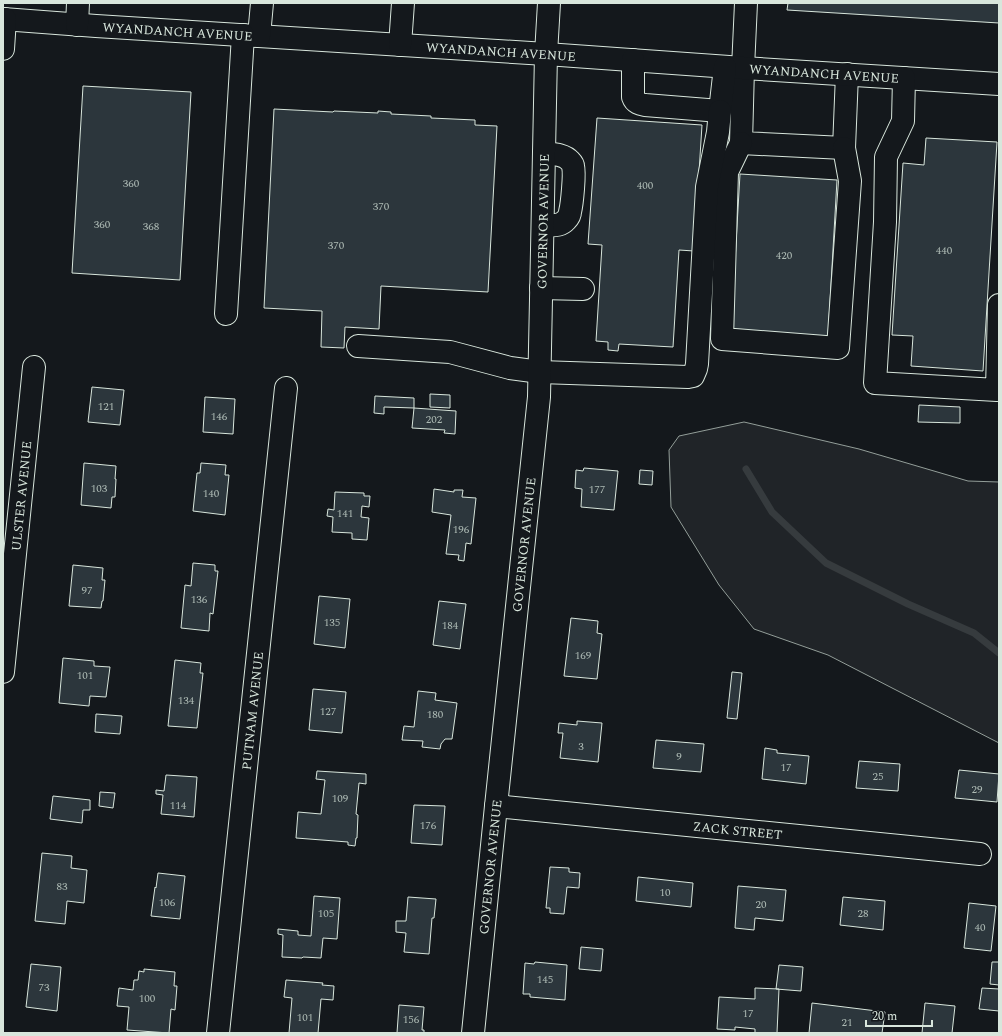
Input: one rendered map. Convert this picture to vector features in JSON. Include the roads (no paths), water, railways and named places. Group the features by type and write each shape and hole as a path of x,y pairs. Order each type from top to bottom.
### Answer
{"street":[{"path":"77,25 78,3"},
{"path":"226,314 251,35 262,3"},
{"path":"400,45 403,3"},
{"name":"GOVERNOR AVENUE","path":"473,1033 539,397 546,54 549,3"},
{"path":"358,346 450,352 510,368 540,372 693,376 697,364 708,187 718,132 720,111 734,67 746,3"},
{"path":"3,49 4,19"},
{"name":"WYANDANCH AVENUE","path":"4,19 77,25 999,84"},
{"path":"633,60 633,97 638,103 645,105 720,111"},
{"path":"734,67 741,143 727,172 722,339 838,348 850,182 844,148 847,74"},
{"path":"904,78 903,121 886,156 885,222 875,383 997,390 999,305"},
{"path":"741,143 844,148"},
{"path":"543,226 560,225 569,217 572,204 574,175 573,166 568,158 558,155 544,154"},
{"path":"542,288 583,289"},
{"name":"ULSTER AVENUE","path":"3,672 34,367"},
{"name":"PUTNAM AVENUE","path":"218,1033 286,388"},
{"name":"ZACK STREET","path":"496,806 980,854"}],"waterway":[{"path":"746,469 772,512 826,563 908,604 974,633 999,653"}]}
